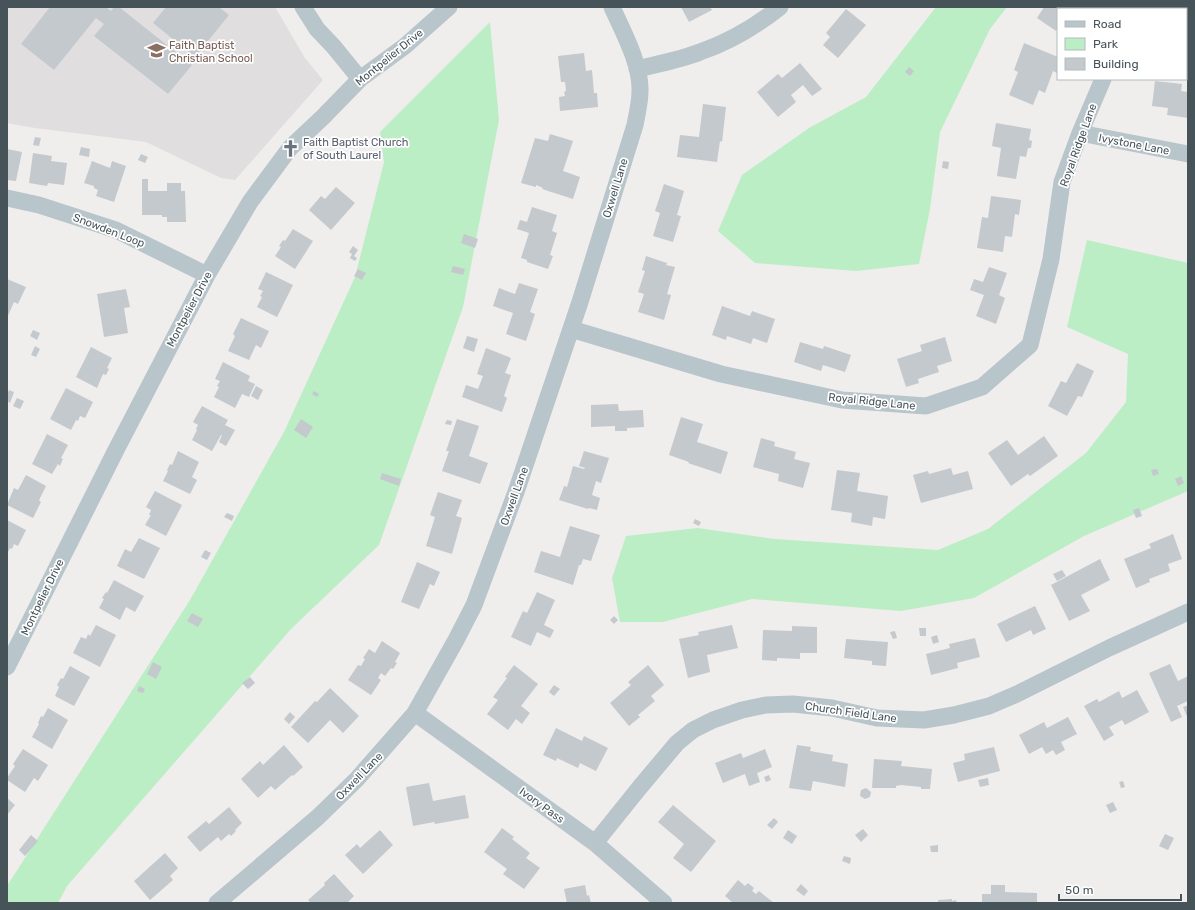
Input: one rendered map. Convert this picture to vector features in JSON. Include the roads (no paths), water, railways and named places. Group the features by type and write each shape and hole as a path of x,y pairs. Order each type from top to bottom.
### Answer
{"street":[{"path":"303,7 316,29 334,47 360,79"},
{"name":"Montpelier Drive","path":"7,667 207,275 250,202 290,148 324,117 360,79 405,46 449,7"},
{"name":"Oxwell Lane","path":"227,900 352,785 415,714 474,605 516,492 571,329 635,125 640,91 637,68 612,7"},
{"path":"637,68 682,58 713,47 748,30 780,7"},
{"name":"Royal Ridge Lane","path":"571,329 721,374 842,400 926,406 982,387 1030,344 1051,259 1062,182 1080,133 1103,80"},
{"name":"Ivystone Lane","path":"1080,133 1188,154"},
{"name":"Snowden Loop","path":"7,198 46,207 116,230 207,275"},
{"name":"Church Field Lane","path":"595,843 677,744 693,730 713,720 742,710 766,705 793,704 832,708 877,718 924,720 954,715 989,706 1017,694 1109,648 1188,612"},
{"name":"Ivory Pass","path":"415,714 595,843 664,903"}],"place":[{"name":"Faith Baptist Christian School","path":"156,51"},
{"name":"Faith Baptist Church of South Laurel","path":"290,148"}]}
